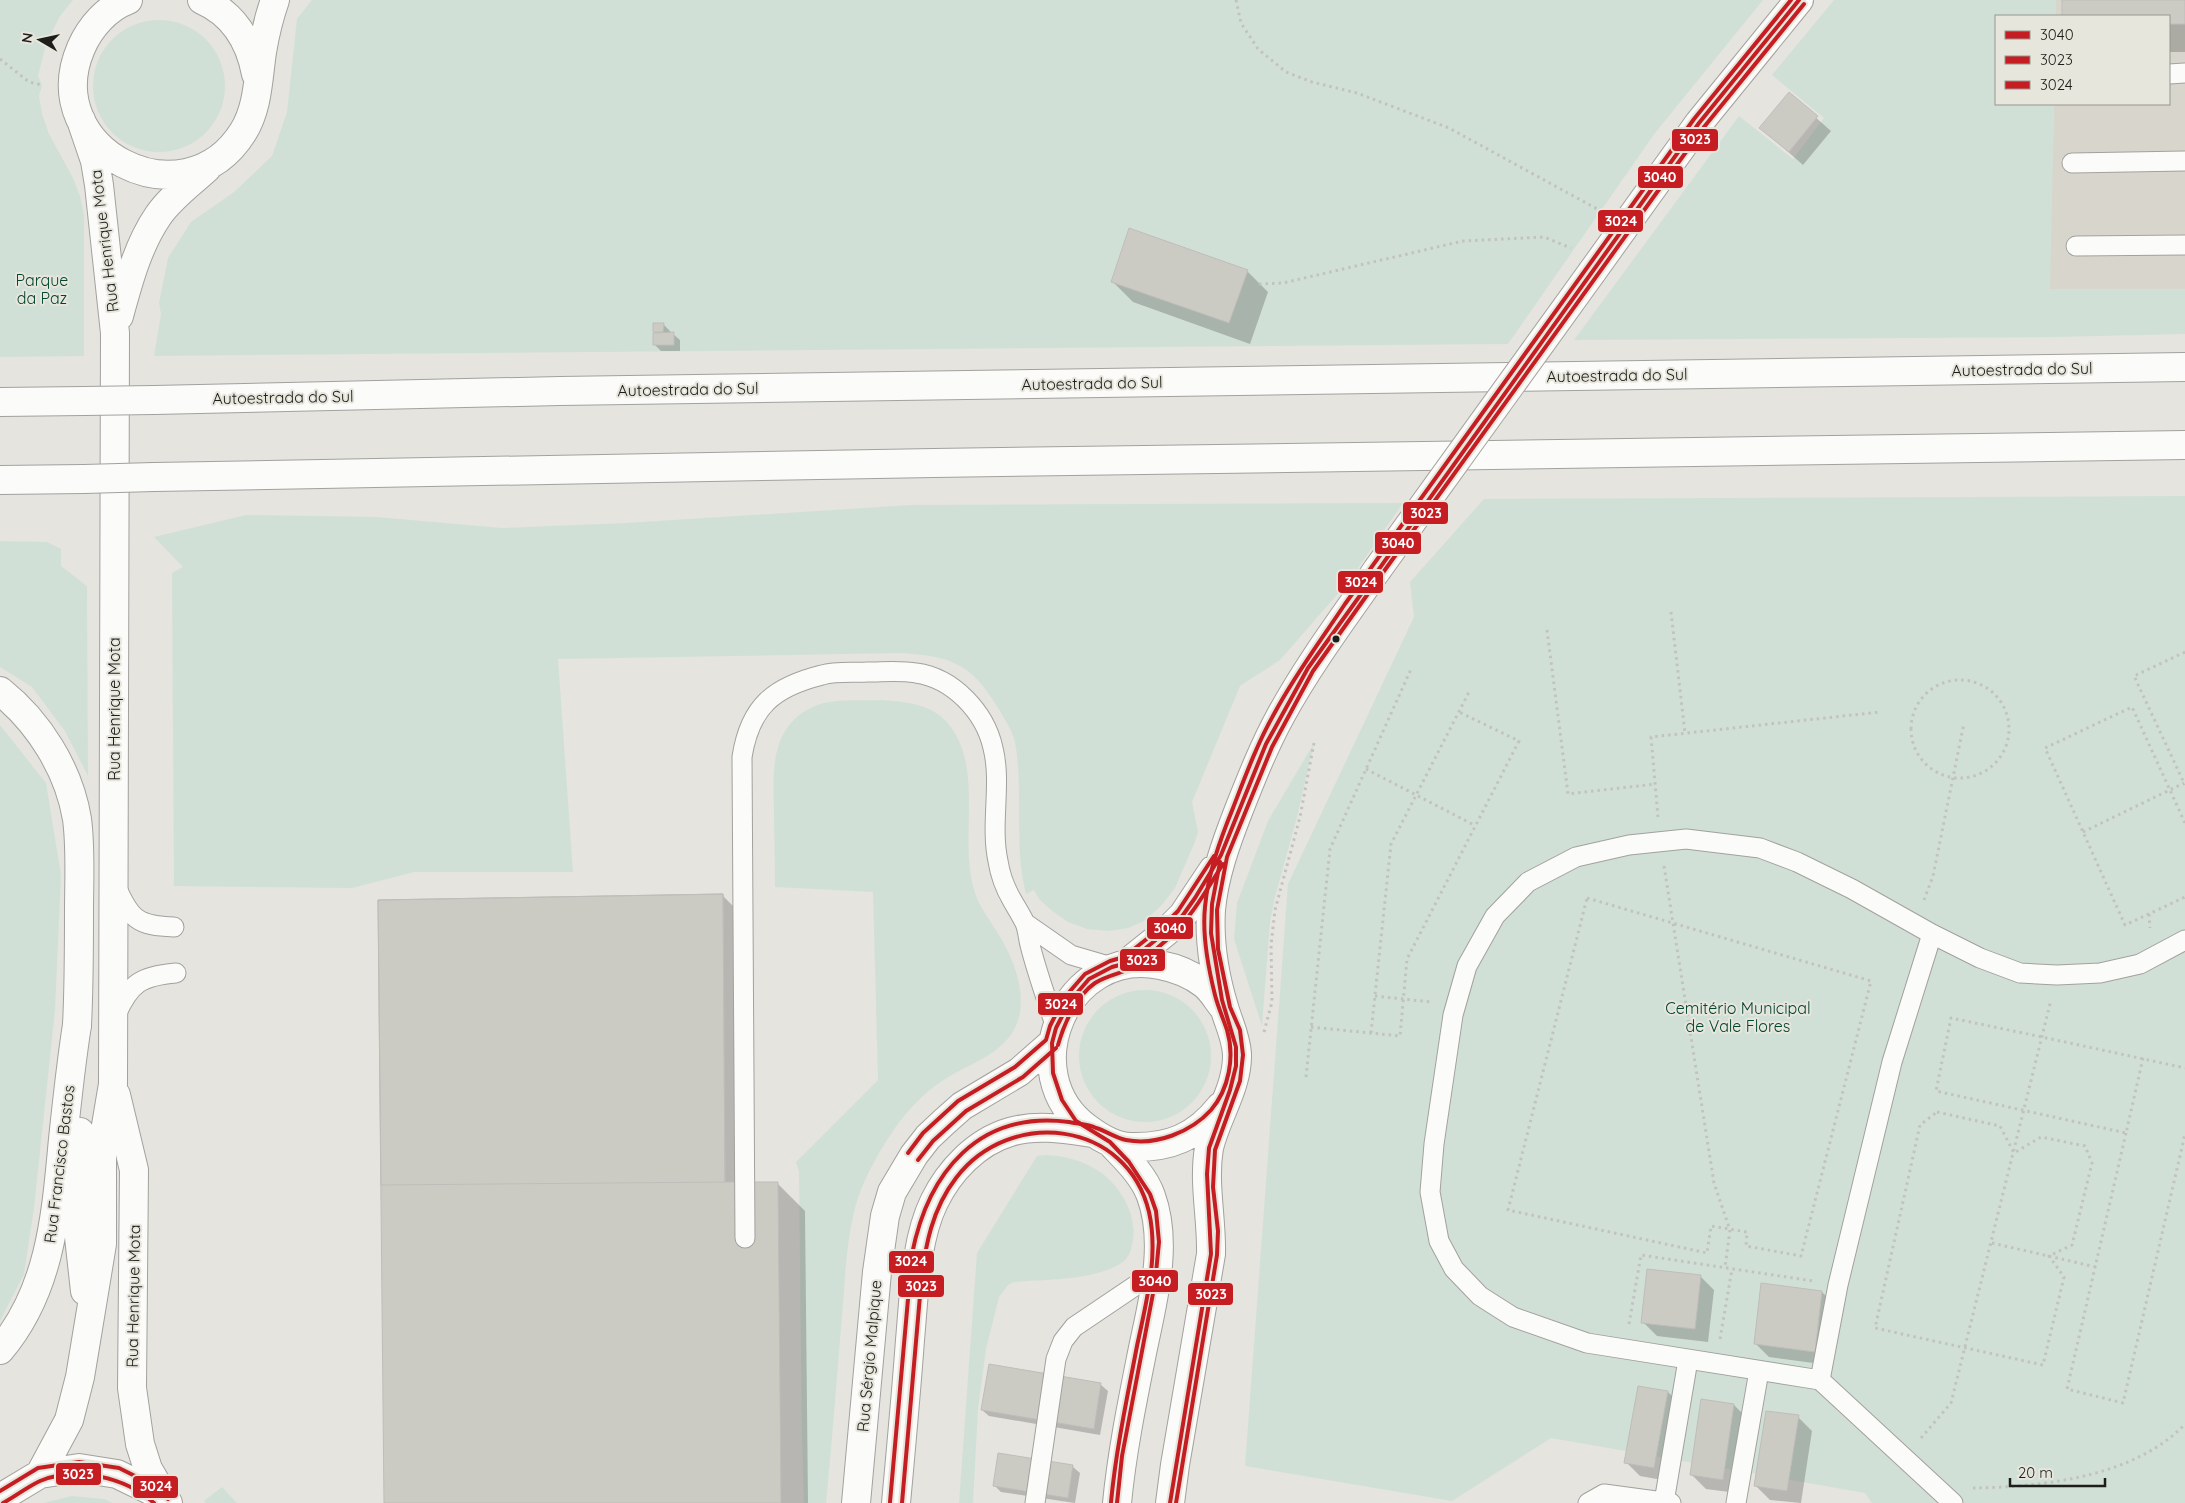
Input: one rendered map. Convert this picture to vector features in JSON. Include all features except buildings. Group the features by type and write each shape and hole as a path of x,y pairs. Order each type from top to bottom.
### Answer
{"main road":[{"name":"Rua Henrique Mota","path":"40,1474 69,1420 80,1377 102,1244 102,1149 113,1084 115,333 99,185 94,161 76,104 74,87 79,53 86,38 108,12 128,0"},
{"path":"202,0 224,13 247,42 256,78 256,96"},
{"path":"256,96 264,43 275,0"},
{"path":"1224,1009 1212,950 1211,910 1222,855 1266,744 1280,716 1308,668 1377,570 1699,123 1799,0"},
{"name":"Rua Henrique Mota","path":"115,333 126,288 158,216 230,147 242,132 251,115 256,96"},
{"path":"81,120 101,149 131,169 148,174 174,174 200,168 216,160"},
{"name":"Autoestrada do Sul","path":"0,402 570,391 2185,367"},
{"path":"0,480 934,462 2185,445"},
{"path":"0,487 29,480"},
{"path":"0,691 25,715 44,738 57,760 71,794 79,846 77,1025 80,1084 79,1237 88,1320"},
{"path":"1117,1503 1122,1456 1157,1271 1159,1236 1156,1211 1150,1194 1129,1162 1101,1137 1076,1120 1062,1100 1053,1073 1054,1036 1070,1000 1090,979 1120,965 1167,931 1183,915 1222,855"},
{"path":"1120,965 1147,962 1177,968 1205,984 1224,1009 1234,1031 1237,1056 1234,1080 1224,1102 1209,1149 1208,1187 1212,1231 1211,1254 1170,1503"},
{"name":"Rua Francisco Bastos","path":"0,1350 30,1304 47,1260 56,1209 69,1076 77,1025"},
{"name":"Rua Sérgio Malpique","path":"856,1503 877,1272 885,1216 892,1192 914,1155 928,1137 968,1102 1019,1072 1054,1036"},
{"name":"Rua Henrique Mota","path":"113,1084 134,1170 132,1388 140,1444 148,1469 168,1503"},
{"path":"896,1503 917,1275 926,1224 934,1202 957,1166 993,1138 1031,1127 1055,1128 1101,1137 1129,1147 1157,1146 1184,1139 1207,1123 1224,1102"},
{"path":"1,1497 40,1474 78,1468 117,1474 152,1492 163,1503"}],"lane":[{"path":"2170,74 2185,74"},
{"path":"2072,163 2185,162"},
{"path":"2076,246 2185,245"},
{"path":"745,1238 742,757 745,738 762,706 774,694 787,686 827,673 893,671 917,673 938,679 958,691 971,705 983,722 993,748 997,859 1002,879 1025,923 1054,1036"},
{"path":"1953,1503 1820,1380 1587,1343 1513,1316 1480,1296 1454,1269 1439,1240 1430,1192 1439,1105 1456,1005 1467,966 1495,916 1528,882 1576,858 1629,844 1686,839 1760,848 1797,862 1980,958 2020,973 2057,975 2100,973 2140,964 2185,940"},
{"path":"113,879 125,906 137,920 154,926 174,927"},
{"path":"1025,923 1071,955 1120,965"},
{"path":"1820,1380 1838,1284 1892,1062 1932,934"},
{"path":"113,1024 124,998 137,982 154,975 176,973"},
{"path":"1035,1503 1056,1359 1063,1341 1074,1328 1157,1271"},
{"path":"1588,1503 1604,1494 1668,1502 1688,1360"},
{"path":"1736,1503 1759,1370"}],"path":[{"path":"1236,0 1241,23 1258,49 1286,72 1312,82 1357,93 1449,128 1606,214"},
{"path":"0,60 29,82 42,85"},
{"path":"1258,284 1283,283 1463,241 1489,239 1544,237 1568,246 1594,269"},
{"path":"1671,612 1685,733"},
{"path":"1547,630 1568,794 1655,784"},
{"path":"2083,832 2185,784 2134,676 2185,652"},
{"path":"1306,1077 1330,849 1412,667"},
{"path":"1959,680 1973,682 1989,689 2004,708 2009,722 2008,740 1997,761 1985,772 1961,779 1952,778 1936,772 1919,757 1911,736 1912,719 1920,701 1932,688 1959,680"},
{"path":"1371,1034 1391,844 1470,690"},
{"path":"2185,823 2132,707 2045,748 2125,925 2185,897"},
{"path":"1311,1027 1400,1036 1407,959 1519,741 1459,712"},
{"path":"1725,1267 1730,1230 1714,1183 1660,842 1651,737 1880,712"},
{"path":"1909,921 1926,899 1934,876 1964,723"},
{"path":"1262,1039 1272,1002 1271,945 1275,910 1300,817 1314,743"},
{"path":"1366,769 1474,826"},
{"path":"1587,898 1673,922 1871,980 1800,1256 1746,1246 1747,1232 1711,1226 1707,1253 1508,1210 1587,898"},
{"path":"1903,1458 1951,1403 2025,1111 2057,975"},
{"path":"1375,996 1456,1005"},
{"path":"2126,1133 1936,1091 1951,1018 2185,1068"},
{"path":"2143,1058 2067,1389 2123,1403 2185,1134"},
{"path":"2014,1153 2000,1126 1937,1112 1920,1125 1875,1328 2043,1365 2064,1277 2049,1256"},
{"path":"2014,1153 2041,1137 2085,1146 2092,1163 2072,1245 2049,1256"},
{"path":"1992,1243 2096,1267"},
{"path":"1624,1350 1641,1255 1838,1284"},
{"path":"1716,1364 1732,1268"},
{"path":"1935,1488 2034,1485 2077,1477 2119,1465 2150,1452 2185,1424"}],"shaded area":[{"path":"2056,0 2185,0 2185,289 2049,289 2054,105 2170,105 2170,15 2056,15"}],"green space":[{"name":"Parque da Paz","path":"0,0 73,0 60,16 46,44 38,76 42,85 39,96 42,114 49,134 73,178 80,196 84,215 84,356 0,357"},
{"path":"312,0 1763,0 1655,133 1508,344 154,356 161,314 159,303 168,258 191,222 234,192 272,156 287,112 297,19"},
{"path":"1834,0 2056,0 2056,15 1995,15 1995,105 2054,105 2050,289 2185,289 2185,334 2055,337 1574,340 1739,116 1793,159 1824,118 1772,75"},
{"path":"159,20 172,21 184,25 206,39 220,61 224,73 224,99 220,111 206,133 184,147 172,151 159,152 146,151 134,147 112,133 98,111 94,99 93,86 94,73 98,61 112,39 134,25 146,21"},
{"name":"Cemitério Municipal de Vale Flores","path":"2185,496 2185,1503 1872,1503 1865,1493 1551,1438 1452,1501 1245,1466 1288,884 1414,617 1410,582 1484,499"},
{"path":"1403,503 1349,581 1280,660 1240,686 1192,802 1198,832 1175,888 1161,906 1144,921 1128,928 1109,931 1087,929 1068,922 1051,910 1039,899 1034,890 1026,894 1020,856 1018,761 1015,742 1010,729 979,681 959,665 934,657 901,653 558,659 573,872 414,872 352,888 174,886 172,573 183,567 154,537 246,515 377,517 502,528 626,523 911,505"},
{"path":"0,541 47,542 61,549 61,566 87,586 88,776 65,731 32,687 0,667"},
{"path":"882,700 910,703 936,713 950,726 960,743 966,762 968,782 970,867 973,886 980,905 1008,951 1019,984 1021,1006 1019,1017 1007,1040 987,1056 942,1081 923,1096 911,1109 876,1158 866,1179 854,1212 847,1250 826,1503 804,1503 799,1172 796,1162 878,1080 873,892 775,887 775,765 777,750 782,737 790,724 801,714 817,705 832,701"},
{"path":"0,725 46,783 61,875 55,1010 34,1208 24,1274 0,1321"},
{"path":"1314,743 1270,922 1262,1026 1234,939 1237,903 1268,821"},
{"path":"1145,990 1158,991 1170,995 1192,1009 1206,1031 1210,1043 1210,1069 1206,1081 1192,1103 1170,1117 1158,1121 1145,1122 1132,1121 1120,1117 1098,1103 1084,1081 1080,1069 1079,1056 1080,1043 1084,1031 1098,1009 1120,995 1132,991"},
{"path":"1046,1155 1079,1161 1097,1170 1114,1184 1130,1213 1133,1224 1132,1247 1123,1262 1099,1273 1070,1278 1014,1282 1008,1285 999,1297 986,1349 978,1409 973,1503 959,1503 977,1253 1037,1156"},
{"path":"222,1487 237,1503 206,1503 204,1501"},
{"path":"72,1496 104,1499 113,1503 43,1503"}],"transit line":[{"name":"3024","path":"890,1502 912,1254 930,1198 945,1173 962,1153 984,1137 1008,1126 1037,1121 1069,1122 1093,1127 1126,1140 1149,1141 1172,1136 1194,1125 1217,1102 1229,1072 1230,1051 1227,1030 1215,995 1206,951 1204,918 1207,894 1215,857 1224,832 1268,725 1299,672 1345,604 1694,119 1791,0"},
{"name":"3040","path":"1117,1503 1122,1456 1155,1283 1159,1242 1156,1211 1150,1194 1129,1162 1110,1142 1076,1121 1062,1100 1053,1073 1052,1043 1056,1028 1070,1001 1089,979 1112,967 1127,963 1167,931 1183,915 1221,855 1266,744 1308,668 1699,123 1799,0"},
{"name":"3023","path":"1176,1503 1217,1255 1218,1231 1213,1187 1215,1150 1240,1081 1243,1055 1240,1030 1230,1007 1218,949 1217,910 1227,857 1272,747 1313,671 1382,574 1704,127 1804,4"},
{"name":"3024","path":"908,1153 923,1133 958,1101 1015,1067 1046,1040 1050,1026 1064,998 1085,974 1110,961 1124,957 1163,926 1178,911 1214,856"},
{"name":"3040","path":"1170,1503 1211,1254 1207,1174 1209,1148 1230,1090 1236,1066 1236,1047 1222,1000 1211,933 1212,904 1220,862"},
{"name":"3023","path":"1058,1045 1067,1020 1082,995 1095,983 1135,966 1172,935 1193,910 1223,864"},
{"name":"3023","path":"918,1160 933,1141 966,1111 1023,1077 1056,1048"},
{"name":"3023","path":"902,1503 921,1284 925,1256 935,1215 956,1178 979,1155 1006,1140 1035,1133 1064,1134 1093,1142 1117,1158 1137,1181 1149,1212 1153,1245 1150,1279 1122,1424 1111,1502"},
{"name":"3024","path":"0,1491 38,1468 79,1462 119,1468 155,1486 168,1499"},
{"name":"3023","path":"3,1503 40,1481 69,1474 100,1477 115,1481 129,1486 154,1503"}]}
